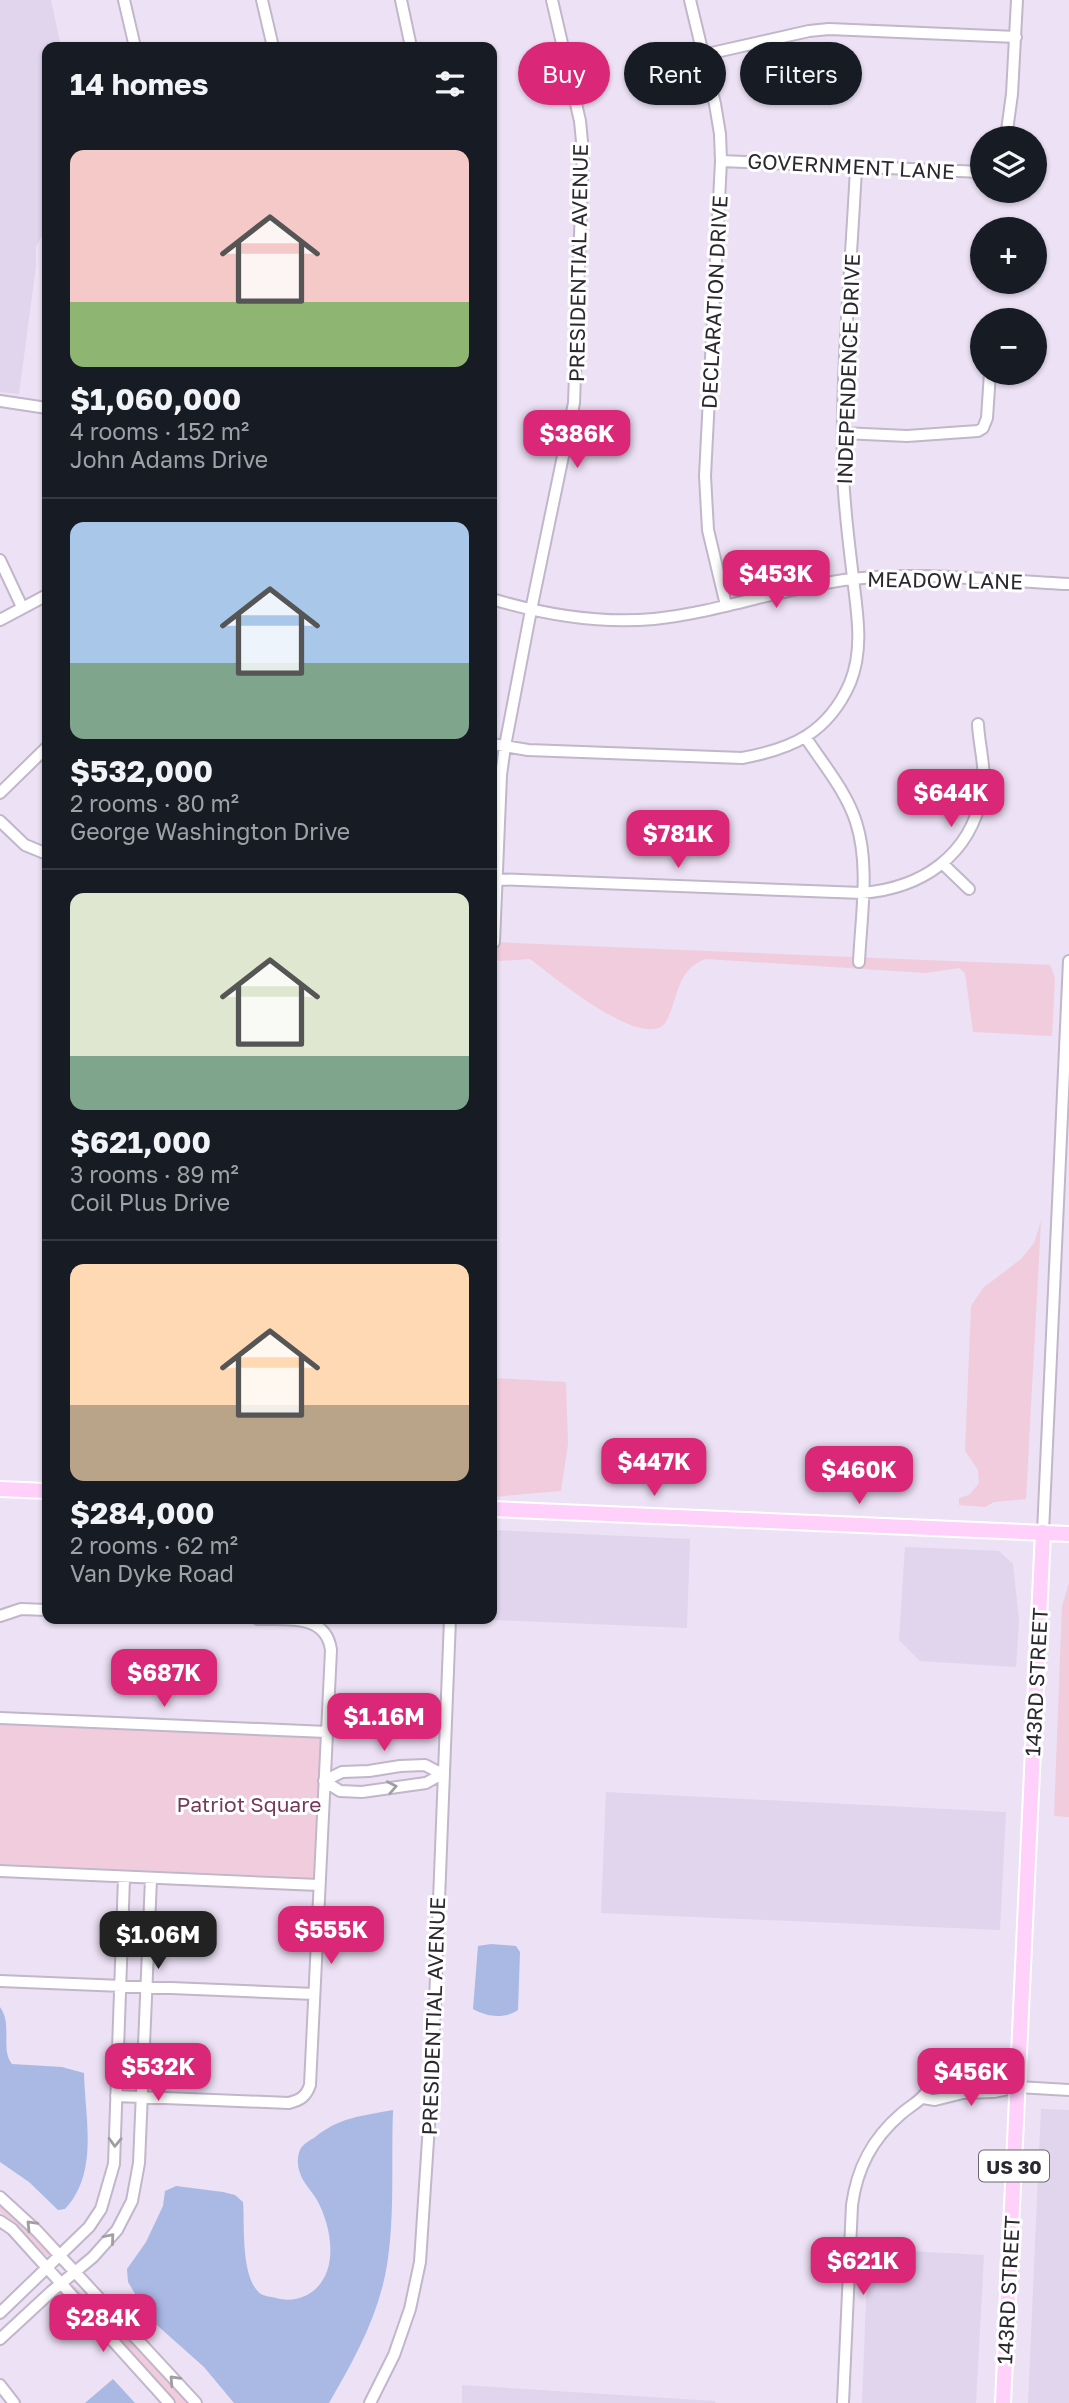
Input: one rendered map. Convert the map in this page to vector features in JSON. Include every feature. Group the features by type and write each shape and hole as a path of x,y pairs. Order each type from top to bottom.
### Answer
{"main road":[{"path":"0,1489 42,1491"},
{"path":"497,1509 1069,1534"},
{"name":"143RD STREET","path":"1003,2403 1043,1532"}],"street":[{"path":"124,0 134,42"},
{"path":"262,0 272,42"},
{"path":"401,0 410,42"},
{"name":"PRESIDENTIAL AVENUE","path":"497,834 505,746 574,403 583,152 580,121 552,0"},
{"name":"DECLARATION DRIVE","path":"690,0 700,42"},
{"path":"1008,126 1017,0"},
{"path":"726,50 829,29 1016,37"},
{"name":"DECLARATION DRIVE","path":"714,105 720,134 721,161 705,476 708,530 726,605"},
{"name":"GOVERNMENT LANE","path":"721,161 970,172"},
{"name":"INDEPENDENCE DRIVE","path":"497,745 528,750 742,758 776,752 806,738 832,712 850,683 859,650 859,623 846,515 843,433 856,168"},
{"path":"843,433 907,436 978,431 983,428 986,418 989,385"},
{"path":"0,401 42,407"},
{"path":"0,560 23,607"},
{"name":"MEADOW LANE","path":"497,600 571,618 653,619 853,579 895,576 1069,584"},
{"path":"0,620 42,598"},
{"path":"497,879 862,893 905,886 943,864 961,843 975,819 982,793 984,765 978,724"},
{"path":"806,738 847,800 856,822 861,848 862,893 859,962"},
{"path":"0,793 42,752"},
{"path":"0,821 25,845 42,852"},
{"path":"943,864 969,889"},
{"name":"143RD STREET","path":"1043,1532 1069,961"},
{"path":"0,1616 21,1609 42,1610"},
{"path":"117,2096 289,2103 300,2100 307,2094 312,2077 331,1650 329,1639 323,1629 316,1624"},
{"name":"PRESIDENTIAL AVENUE","path":"370,2403 394,2355 410,2309 420,2262 432,2079 450,1624"},
{"path":"0,1718 327,1732"},
{"path":"324,1781 342,1772 400,1766 425,1765 442,1774"},
{"path":"324,1781 340,1791 362,1792 426,1783 442,1774"},
{"path":"0,1871 319,1885"},
{"path":"0,2313 89,2227 101,2209 108,2189 114,2164 124,1878"},
{"path":"0,2339 93,2257 117,2230 132,2201 139,2164 151,1879"},
{"path":"0,1981 314,1994"},
{"path":"843,2403 852,2205 857,2177 866,2156 883,2131 923,2098 935,2100 963,2093 994,2092 1018,2087 1069,2090"},
{"path":"0,2197 60,2256 196,2403"},
{"path":"0,2221 12,2229 48,2267 169,2403"},
{"path":"0,2385 14,2403"}],"shaded area":[{"path":"0,0 51,0 60,42 42,42 42,236 36,247 36,266 19,394 0,392"},
{"path":"497,1530 690,1539 687,1628 497,1620"},
{"path":"905,1547 999,1551 1013,1564 1019,1620 1016,1667 920,1661 899,1640"},
{"path":"606,1792 1006,1812 1000,1930 601,1913"},
{"path":"1041,2109 1069,2110 1069,2403 1028,2403"},
{"path":"868,2249 984,2255 976,2403 862,2403"},
{"path":"462,2385 715,2401 715,2403 462,2403"}],"green space":[{"path":"497,942 1050,965 1055,978 1052,1036 973,1032 965,973 959,968 926,973 705,959 683,977 667,1020 657,1029 641,1028 599,1009 530,959 499,961"},
{"path":"1041,1221 1026,1499 994,1502 985,1507 959,1505 959,1498 969,1495 979,1483 978,1470 965,1451 971,1306 983,1288 1021,1259 1034,1243"},
{"path":"497,1378 566,1382 568,1444 561,1491 497,1497"},
{"path":"1069,1583 1069,1817 1054,1816 1062,1606"},
{"name":"Patriot Square","path":"0,1722 323,1736 316,1878 0,1864"},
{"path":"0,2202 16,2215 51,2253 50,2257 0,2212"},
{"path":"68,2283 154,2363 190,2403 175,2403 74,2294"}],"water":[{"path":"478,1946 516,1946 520,1952 518,2010 507,2015 484,2014 473,2009"},
{"path":"0,2007 6,2021 7,2051 12,2064 62,2067 84,2073 88,2144 86,2162 76,2194 65,2209 58,2210 29,2182 0,2162"},
{"path":"393,2110 392,2207 387,2265 372,2319 347,2370 329,2403 234,2403 204,2367 150,2319 128,2282 127,2269 146,2242 163,2206 165,2191 176,2186 235,2195 243,2202 247,2264 254,2287 262,2295 280,2299 303,2297 318,2287 325,2277 329,2265 330,2238 323,2212 299,2170 301,2148 342,2121"},
{"path":"113,2379 135,2403 85,2403"}]}
